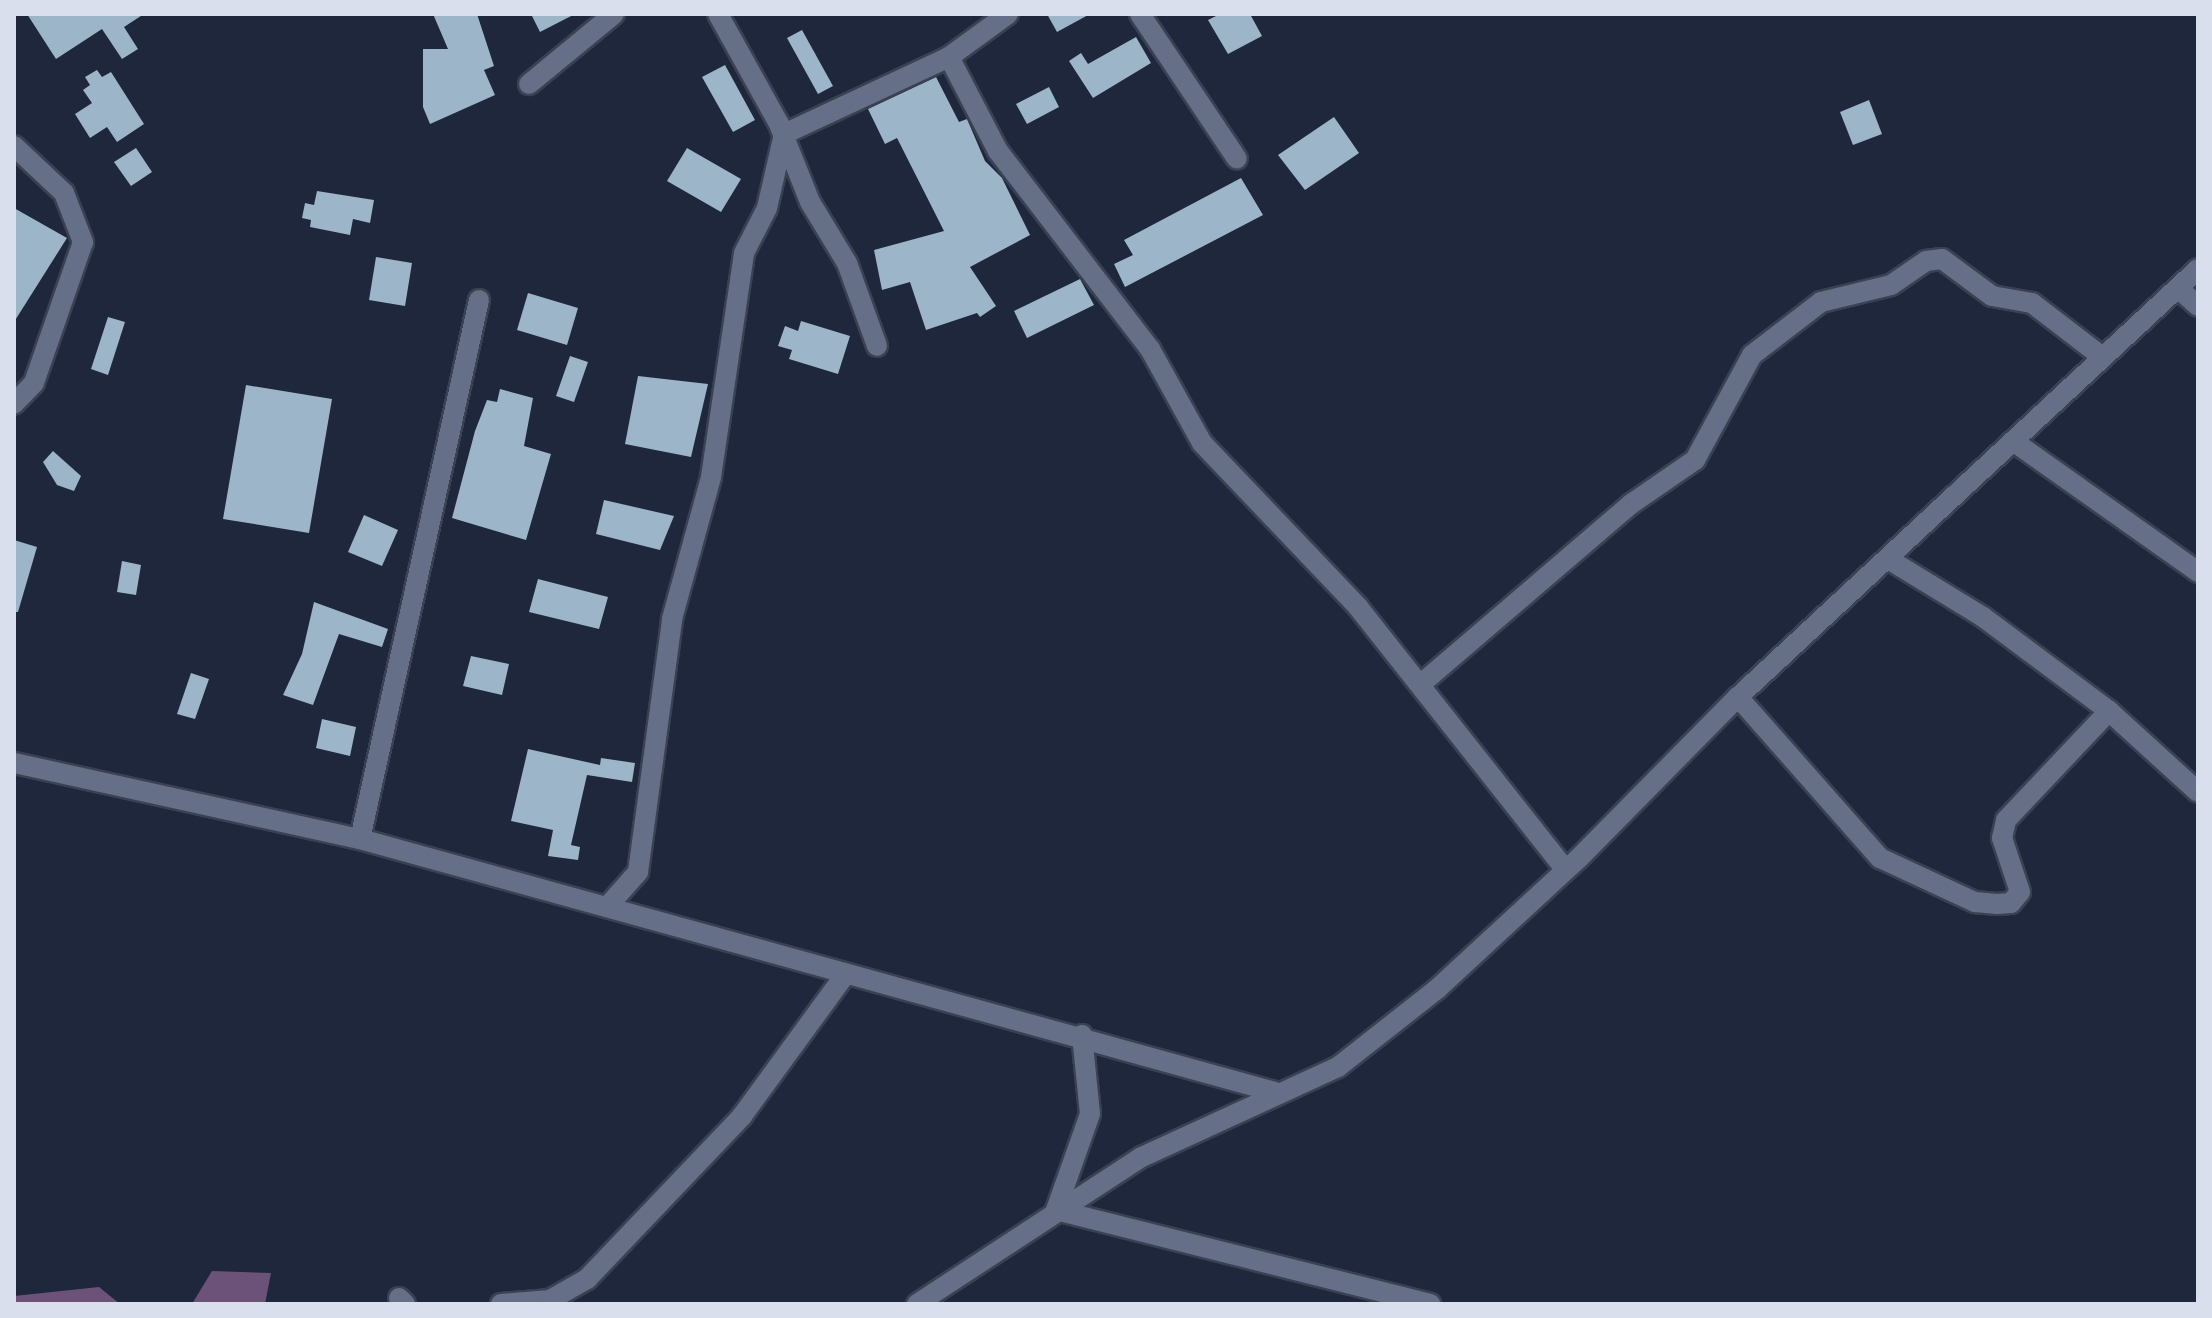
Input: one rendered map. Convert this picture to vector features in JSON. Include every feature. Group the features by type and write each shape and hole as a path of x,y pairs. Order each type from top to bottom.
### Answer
{"street":[{"path":"529,84 614,14"},
{"path":"718,14 784,134 810,202 847,263 877,346"},
{"path":"1140,14 1237,159"},
{"path":"784,134 949,57 1000,16"},
{"path":"949,57 986,134 1150,349 1202,443 1303,545 1421,684 1566,870"},
{"path":"607,907 638,872 672,619 711,477 744,253 767,208 784,134"},
{"path":"14,146 64,193 83,242 34,383 14,404"},
{"path":"1421,684 1631,504 1695,460 1752,355 1821,302 1891,285 1926,261 1942,259 1992,296 2032,303 2101,356"},
{"path":"917,1304 1056,1210 1142,1157 1275,1092 1338,1067 1437,989 1566,870 1738,697 2198,269"},
{"path":"2178,288 2198,306"},
{"path":"360,839 479,300"},
{"path":"2013,441 2198,572"},
{"path":"1888,559 1983,617 2109,711 2198,792"},
{"path":"1738,697 1880,858 1975,902 1997,904 2011,903 2020,892 2002,838 2006,820 2109,711"},
{"path":"14,763 360,839 845,975 1082,1035 1275,1092"},
{"path":"501,1304 550,1300 587,1279 742,1116 845,975"},
{"path":"1056,1210 1090,1114 1082,1035"},
{"path":"1056,1210 1430,1304"}],"shaded area":[{"path":"212,1271 271,1273 265,1304 192,1304"},
{"path":"99,1287 120,1304 14,1304 14,1296"}],"building":[{"path":"27,14 144,14 124,27 138,49 122,59 102,29 56,59"},
{"path":"433,14 477,14 494,66 484,70 495,95 430,124 423,107 423,49 448,49"},
{"path":"531,14 575,14 540,32"},
{"path":"1047,14 1090,14 1057,32"},
{"path":"1220,14 1250,14 1262,36 1228,54 1208,20"},
{"path":"802,30 833,86 818,94 787,38"},
{"path":"1136,37 1151,63 1093,98 1069,61 1081,53 1088,64"},
{"path":"725,65 755,120 733,132 702,77"},
{"path":"97,70 102,77 111,72 144,124 117,142 107,127 90,138 75,114 92,103 83,90 90,85 85,77"},
{"path":"936,77 959,122 967,119 985,161 1002,178 1030,235 970,267 996,306 980,317 977,313 926,330 910,282 882,290 874,250 944,231 897,138 885,144 868,109"},
{"path":"1049,87 1059,107 1027,124 1016,104"},
{"path":"1869,100 1882,134 1853,145 1840,112"},
{"path":"1334,117 1359,153 1305,190 1278,155"},
{"path":"136,148 152,172 131,186 114,162"},
{"path":"687,148 741,179 721,212 667,181"},
{"path":"1241,178 1263,215 1125,287 1114,264 1133,255 1124,240"},
{"path":"317,191 374,200 370,223 353,219 350,235 310,227 311,220 302,218 305,203 314,205"},
{"path":"14,208 67,238 14,322"},
{"path":"376,257 412,263 405,306 369,300"},
{"path":"1080,279 1094,305 1027,338 1014,311"},
{"path":"528,293 578,308 567,345 517,330"},
{"path":"108,317 125,322 108,375 91,369"},
{"path":"801,321 850,336 838,374 789,359 792,350 778,346 785,326 798,331"},
{"path":"570,356 588,362 574,402 556,396"},
{"path":"638,376 708,384 691,457 625,444"},
{"path":"246,385 332,399 309,533 223,519"},
{"path":"500,389 533,398 524,446 551,454 526,540 452,518 475,431 487,400 497,402"},
{"path":"53,451 81,476 74,491 57,485 43,462"},
{"path":"604,500 674,516 660,550 596,534"},
{"path":"364,515 398,530 382,566 348,552"},
{"path":"14,540 37,547 18,612 14,612"},
{"path":"122,561 141,565 136,595 117,592"},
{"path":"538,579 608,597 599,629 529,612"},
{"path":"314,602 388,629 382,647 339,634 313,705 283,695 302,654"},
{"path":"471,656 509,664 502,695 463,686"},
{"path":"191,673 209,679 195,719 177,714"},
{"path":"322,719 356,727 350,756 316,748"},
{"path":"528,749 600,765 601,758 635,763 632,782 587,775 571,845 580,847 578,860 548,856 553,830 511,821"}]}
